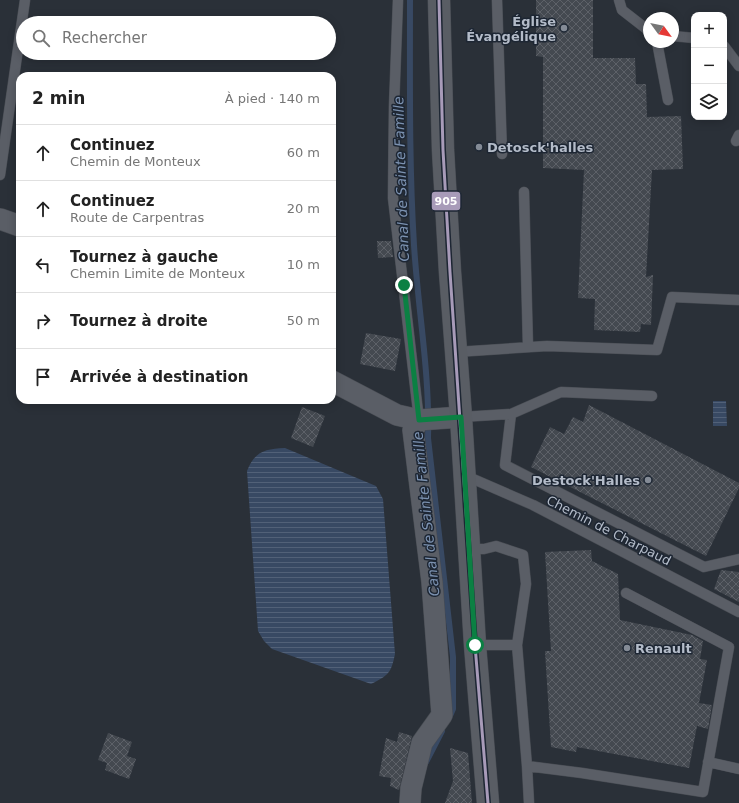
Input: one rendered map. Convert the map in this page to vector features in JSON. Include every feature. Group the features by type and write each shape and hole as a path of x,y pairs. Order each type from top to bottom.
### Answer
{"main road":[{"path":"439,0 442,150 470,549 475,645 488,803"}],"street":[{"path":"0,219 16,225"},
{"path":"336,383 397,415 419,420 461,417"},
{"path":"410,803 411,788 422,743 442,715 432,582 413,430 419,420"}],"lane":[{"path":"23,16 25,0"},
{"path":"398,0 394,107 394,198 419,420"},
{"path":"497,0 502,154"},
{"path":"619,0 622,10 643,26"},
{"path":"679,37 691,38"},
{"path":"658,48 668,100"},
{"path":"726,48 739,66"},
{"path":"0,175 16,60"},
{"path":"524,192 528,347"},
{"path":"456,352 547,346 657,350 672,298 739,300"},
{"path":"461,417 511,414 561,392 652,396"},
{"path":"511,414 505,465 704,567 739,559"},
{"name":"Chemin de Charpaud","path":"464,475 532,505 739,612"},
{"path":"470,549 484,549 496,546 523,555 526,584 517,644 529,803"},
{"path":"626,593 729,647 701,803"},
{"path":"475,645 517,644"},
{"path":"708,762 739,769"},
{"path":"527,766 703,792"}],"water":[{"path":"713,401 726,401 727,426 713,426"},
{"path":"285,448 376,486 383,499 395,654 388,673 371,684 272,649 264,641 258,631 247,471 257,455 266,450"}],"building":[{"path":"536,0 593,0 593,58 635,58 636,84 646,84 647,117 681,116 683,169 652,170 646,277 653,275 651,325 641,324 640,332 594,330 595,299 578,298 584,170 543,168 543,57 536,56"},
{"path":"377,241 391,241 393,257 378,258"},
{"path":"366,333 401,339 395,371 360,364"},
{"path":"589,405 739,483 739,488 706,556 531,467 550,427 564,434 573,417 583,422"},
{"path":"302,407 325,416 313,447 291,438"},
{"name":"Renault","path":"591,550 592,561 618,574 620,620 692,635 703,641 700,659 707,660 699,703 712,705 708,729 697,726 689,768 577,747 576,752 551,747 545,651 551,651 545,552"},
{"path":"721,570 739,572 739,602 714,589"},
{"path":"399,732 412,736 399,790 390,786 391,778 379,776 386,738 397,742"},
{"path":"108,733 132,742 127,756 136,759 129,779 105,770 107,763 98,760"},
{"path":"450,748 468,753 472,803 445,803 453,781"}],"waterway":[{"name":"Canal de Sainte Famille","path":"410,0 412,215 426,366 428,438 453,657 453,709 449,718"},
{"name":"Canal de Sainte Famille","path":"426,762 442,731"}],"transit line":[{"name":"905","path":"439,0 443,150 450,272 475,645 488,803"}],"place":[{"name":"Église Évangélique","path":"564,28"},
{"name":"Detosck'halles","path":"479,147"},
{"name":"Destock'Halles","path":"648,480"},
{"name":"Renault","path":"627,648"}],"route":[{"path":"404,285 419,420 461,417 475,645"}]}
